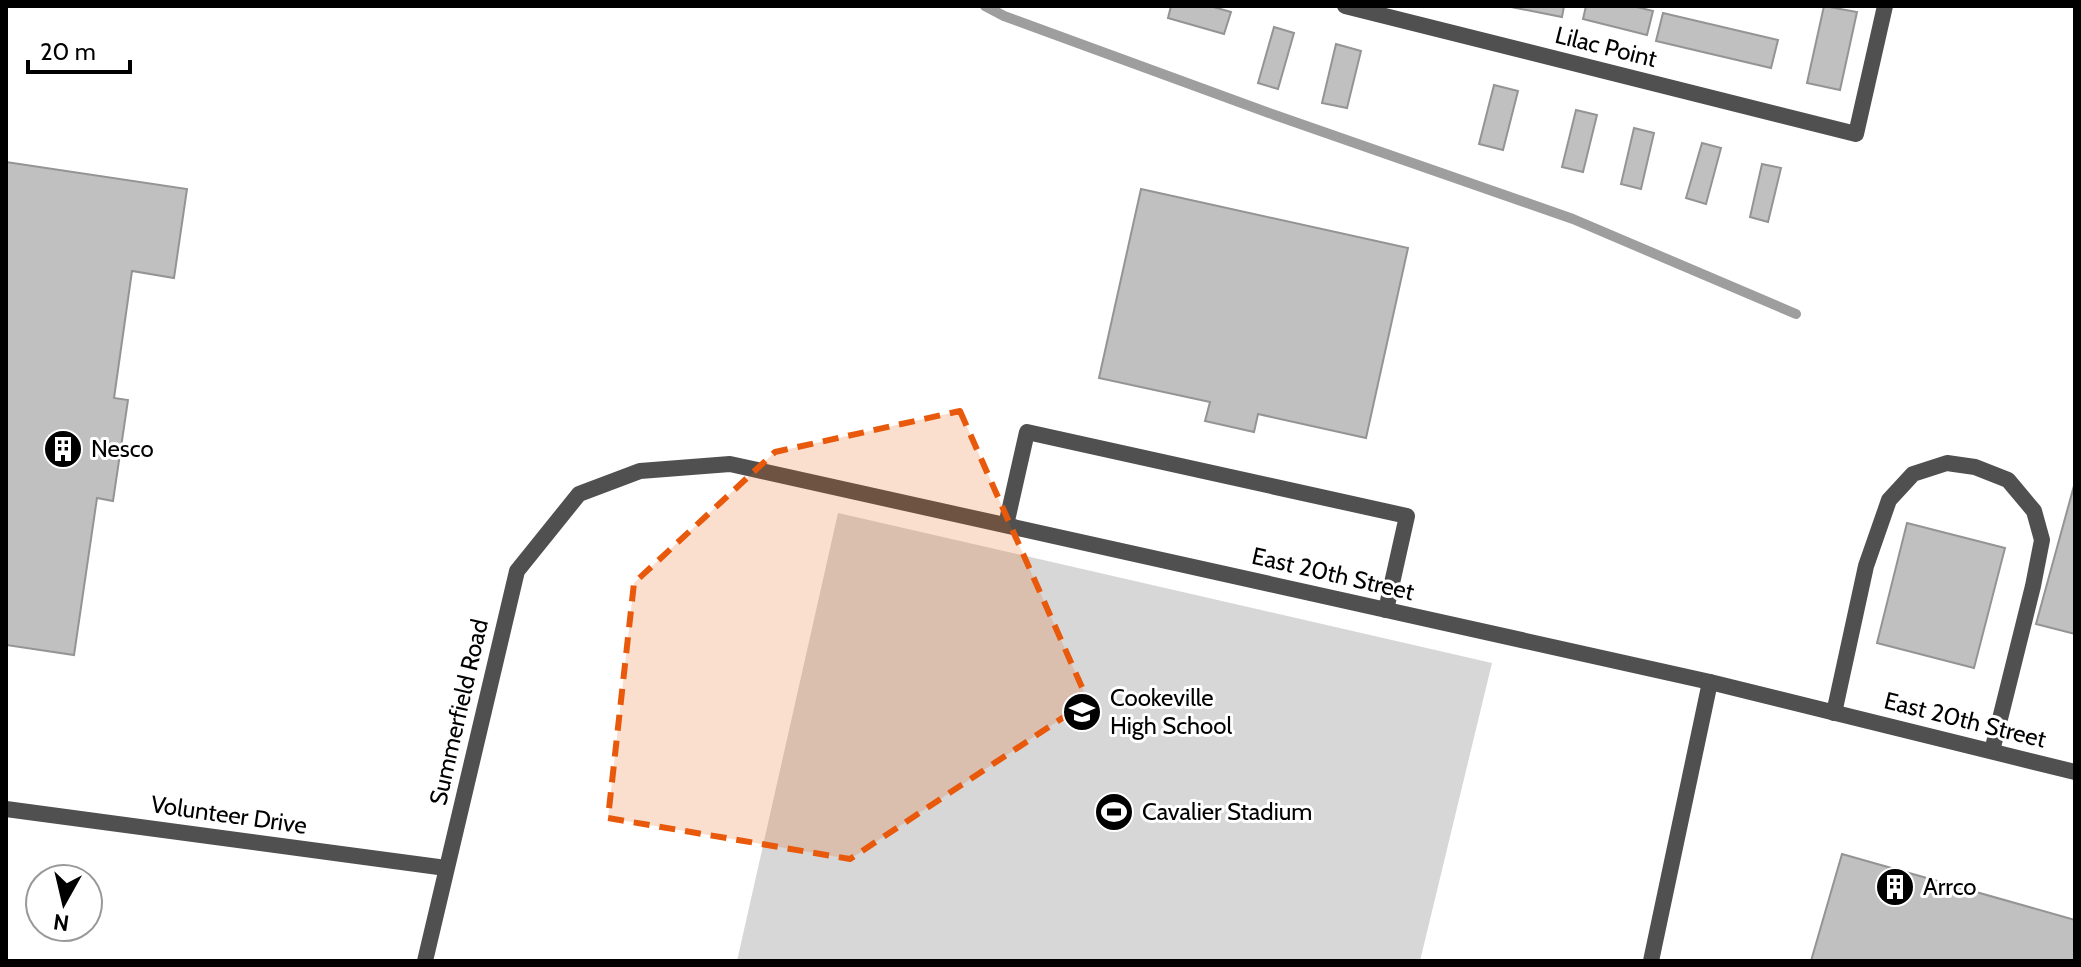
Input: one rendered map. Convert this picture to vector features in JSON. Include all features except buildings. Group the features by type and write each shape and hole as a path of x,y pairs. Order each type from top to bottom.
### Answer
{"street":[{"name":"Lilac Point","path":"1345,6 1856,134 1885,6"},
{"path":"1006,525 1027,432 1407,516 1386,610"},
{"path":"1834,713 1866,566 1889,500 1913,474 1947,463 1975,467 2008,480 2034,511 2042,540 1992,751"},
{"name":"East 20th Street","path":"579,494 640,471 730,464 1710,682 2075,772"},
{"name":"Summerfield Road","path":"425,961 517,571 579,494"},
{"path":"1651,961 1710,682"},
{"name":"Volunteer Drive","path":"6,809 446,868"}],"highlighted area":[{"path":"960,411 1088,701 850,859 608,818 634,583 775,452"}],"shaded area":[{"name":"Cavalier Stadium","path":"838,513 1492,663 1420,961 737,961"}],"waterway":[{"path":"985,6 1004,16 1269,113 1573,219 1796,314"}],"place":[{"name":"Nesco","path":"63,449"},
{"name":"Cookeville High School","path":"1082,712"},
{"name":"Cavalier Stadium","path":"1114,812"},
{"name":"Arrco","path":"1895,887"}]}
